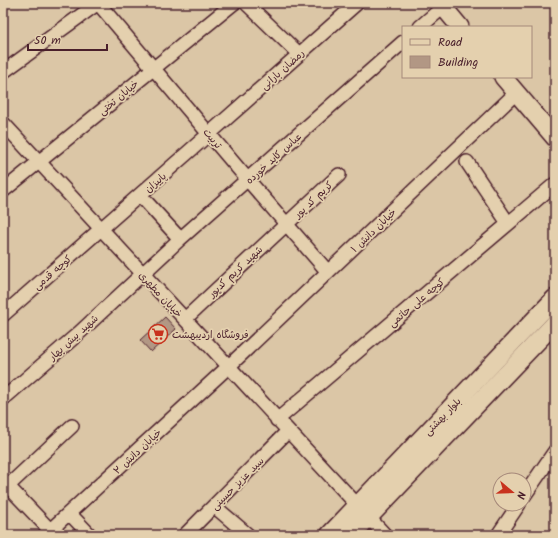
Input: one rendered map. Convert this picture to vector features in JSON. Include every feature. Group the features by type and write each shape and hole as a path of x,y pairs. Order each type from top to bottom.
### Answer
{"main road":[{"path":"442,5 459,26"},
{"path":"504,78 555,138"},
{"name":"بلوار بهشتی","path":"364,515 555,298"},
{"name":"بلوار بهشتی","path":"329,535 364,515 555,323"}],"street":[{"name":"تربیت","path":"98,3 328,272"},
{"path":"3,72 98,3"},
{"name":"خیابان تختی","path":"3,191 234,3"},
{"path":"246,3 299,54"},
{"name":"رمضان بارانی","path":"210,134 356,4"},
{"path":"421,26 442,5"},
{"name":"عباس کاید خورده","path":"142,274 402,43"},
{"name":"خیابان دانش ۱","path":"228,367 516,93"},
{"name":"خیابان مطهری","path":"3,123 364,515"},
{"name":"پاییزان","path":"101,228 210,134"},
{"path":"467,162 508,223"},
{"name":"کریم کد پور","path":"286,224 339,175"},
{"name":"کوچه علی حاتمی","path":"278,420 555,184"},
{"path":"140,195 180,239"},
{"name":"شهید کریم کدپور","path":"185,319 286,224"},
{"name":"کوچه قدمی","path":"3,315 101,228"},
{"name":"شهید بیش بهار","path":"3,399 142,274"},
{"name":"خیابان دانش ۲","path":"48,532 228,367"},
{"path":"48,532 6,483 72,426"},
{"name":"سید عزیز حسینی","path":"185,535 288,431"},
{"path":"532,484 555,451"},
{"path":"214,506 248,535"},
{"path":"498,535 514,512"},
{"path":"69,513 90,535"}],"building":[{"name":"فروشگاه اردیبهشت","path":"165,317 176,329 151,352 140,340"}],"place":[{"name":"فروشگاه اردیبهشت","path":"158,334"}]}
